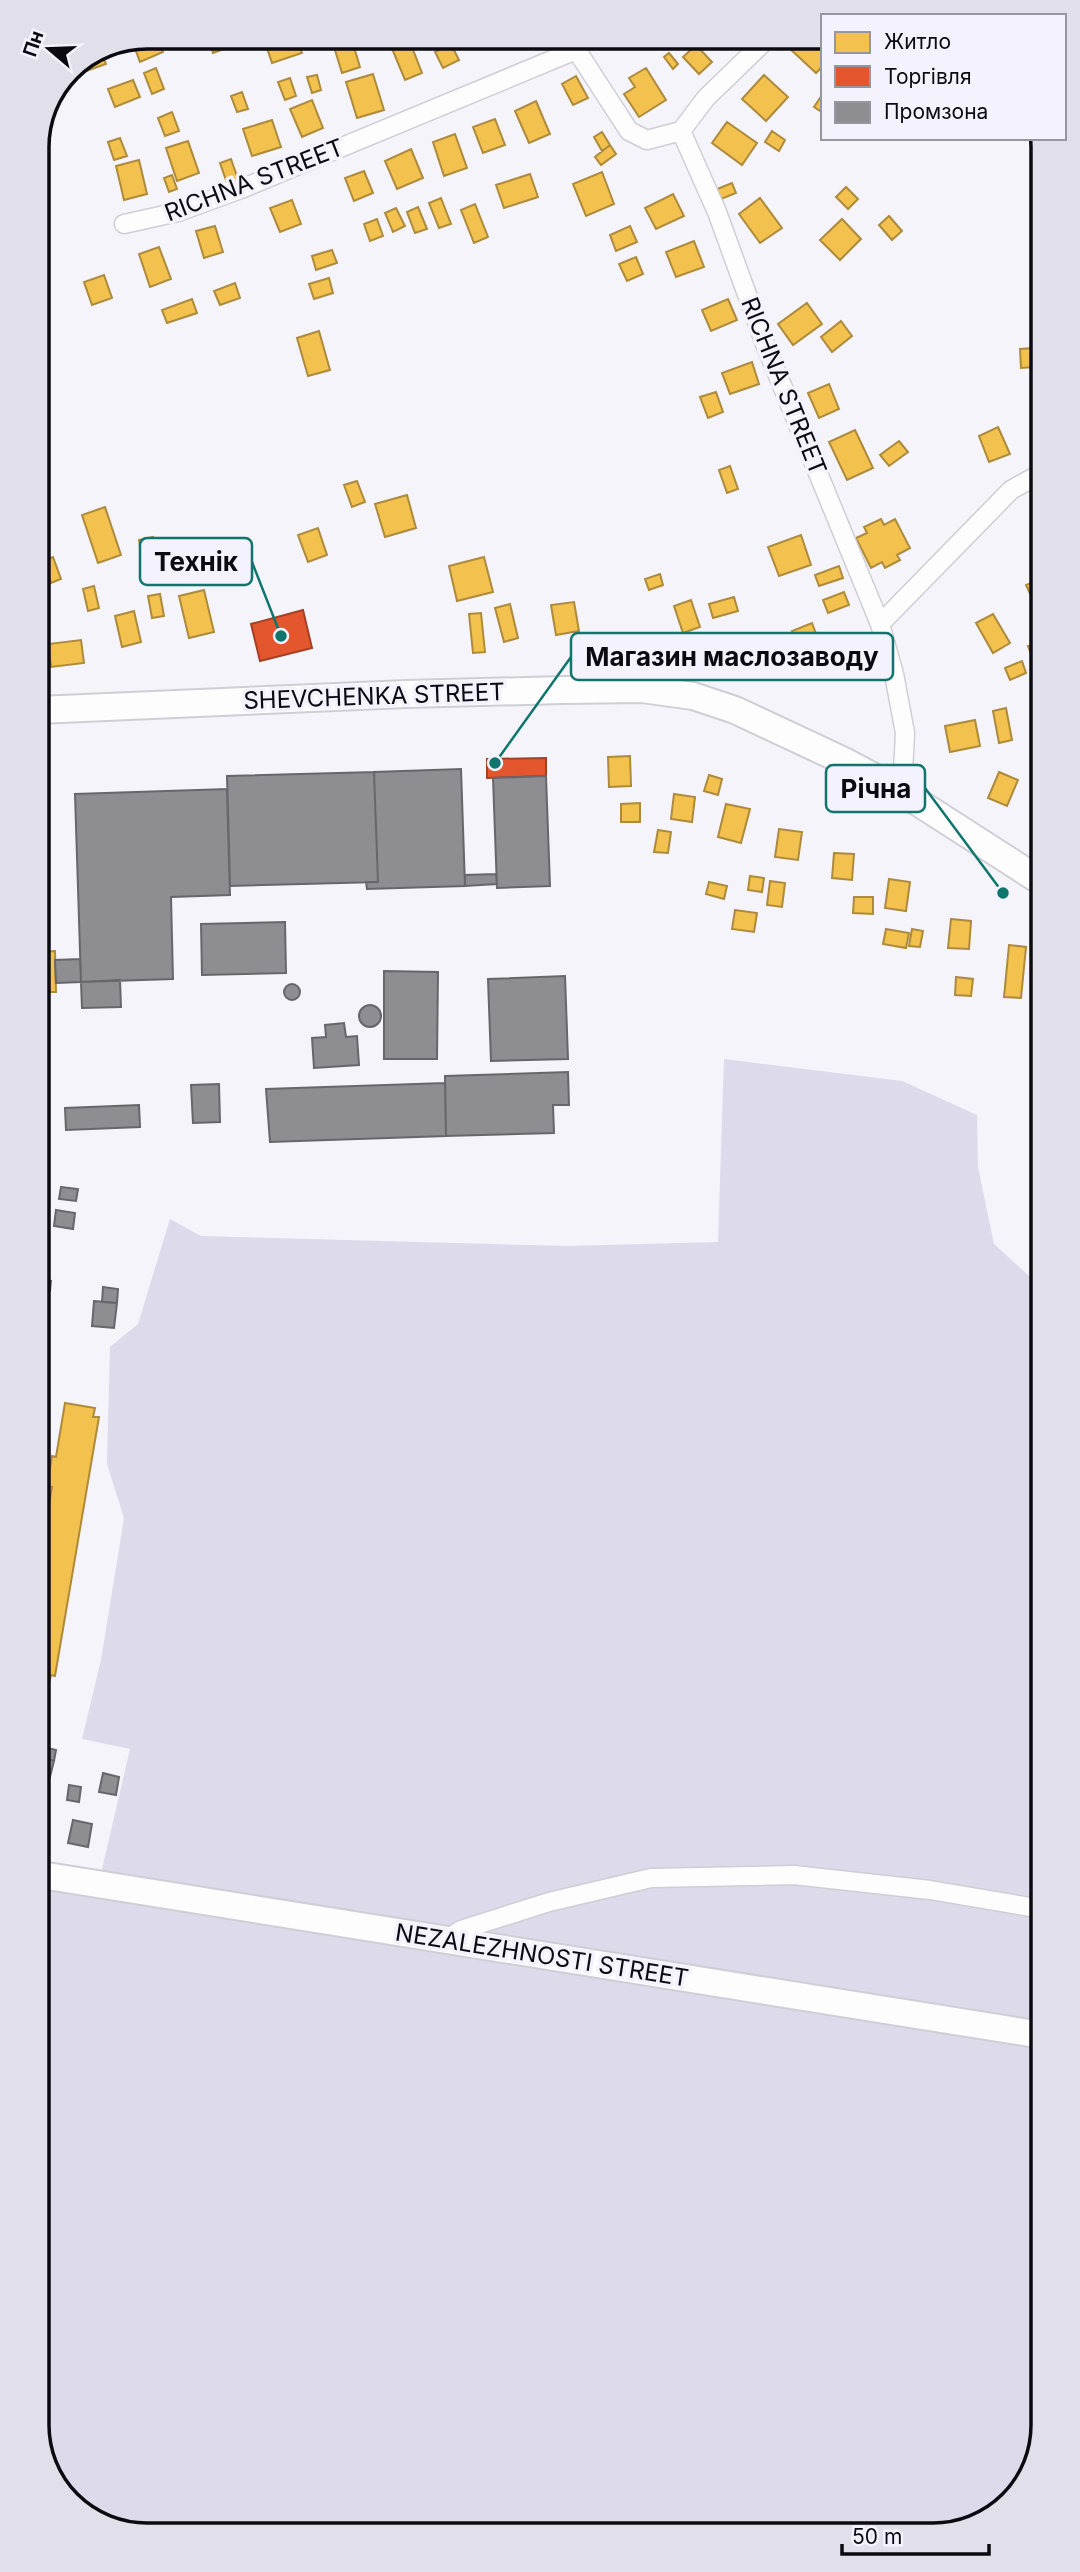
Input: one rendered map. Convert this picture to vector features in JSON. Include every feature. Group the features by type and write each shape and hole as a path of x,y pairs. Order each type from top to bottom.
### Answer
{"street":[{"name":"RICHNA STREET","path":"124,224 178,212 241,189 558,49"},
{"name":"RICHNA STREET","path":"576,49 629,131 647,140 681,131 717,212 765,344 880,624 894,674 905,733 902,792"},
{"path":"681,131 706,98 757,49"},
{"path":"880,624 1011,490 1031,479"},
{"name":"SHEVCHENKA STREET","path":"49,710 406,694 642,689 693,696 735,710 844,761 902,792 1031,874"},
{"path":"446,1941 461,1930 549,1902 651,1878 794,1875 930,1890 1031,1907"},
{"name":"NEZALEZHNOSTI STREET","path":"49,1876 1031,2033"}],"shaded area":[{"path":"724,1059 902,1081 977,1115 978,1167 994,1244 1031,1278 1031,2425 1026,2456 1018,2474 1002,2494 976,2513 952,2521 933,2523 141,2523 104,2513 87,2503 69,2485 54,2456 50,2438 49,1888 96,1895 130,1749 82,1739 101,1660 124,1518 107,1464 110,1347 138,1324 170,1219 201,1236 566,1246 718,1242"}],"building: Житло":[{"path":"162,49 163,52 140,62 136,50"},
{"path":"267,49 300,49 302,53 272,63"},
{"path":"335,49 355,49 360,67 342,73"},
{"path":"392,49 413,49 422,73 405,80"},
{"path":"454,49 459,60 443,68 435,52"},
{"path":"692,49 700,49 712,62 699,74 683,57"},
{"path":"790,49 821,49 821,68 816,73"},
{"path":"669,53 678,64 673,69 664,57"},
{"path":"104,60 106,64 84,72 93,66"},
{"path":"156,68 164,89 152,94 144,73"},
{"path":"646,68 666,100 639,117 624,94 635,87 629,78"},
{"path":"373,74 384,110 357,118 346,82"},
{"path":"317,75 321,90 312,93 307,77"},
{"path":"764,75 788,97 766,121 742,99"},
{"path":"576,76 588,98 573,105 562,84"},
{"path":"290,78 296,96 285,100 278,82"},
{"path":"133,80 140,97 115,107 108,89"},
{"path":"242,92 248,109 237,112 231,96"},
{"path":"821,96 821,112 814,107"},
{"path":"312,100 323,128 302,137 290,109"},
{"path":"536,101 550,134 529,143 515,111"},
{"path":"172,112 179,131 165,136 158,118"},
{"path":"495,119 505,145 483,153 473,127"},
{"path":"272,120 281,147 252,156 243,129"},
{"path":"727,122 757,143 742,165 712,143"},
{"path":"772,131 785,140 779,151 765,142"},
{"path":"602,132 610,145 602,151 594,137"},
{"path":"455,134 467,168 444,176 433,142"},
{"path":"120,138 127,156 114,160 108,142"},
{"path":"188,141 199,173 177,181 166,148"},
{"path":"610,145 616,154 601,165 595,157"},
{"path":"411,149 423,178 397,189 385,161"},
{"path":"231,159 239,182 228,186 220,163"},
{"path":"139,160 147,194 124,200 116,166"},
{"path":"364,171 373,193 354,201 345,178"},
{"path":"602,172 614,204 586,216 573,184"},
{"path":"530,174 538,197 504,208 496,185"},
{"path":"172,175 177,189 169,192 164,178"},
{"path":"732,183 736,193 721,199 717,189"},
{"path":"846,187 858,199 848,209 836,197"},
{"path":"673,194 684,216 656,229 645,208"},
{"path":"441,198 451,224 439,228 429,203"},
{"path":"760,198 782,228 760,243 739,214"},
{"path":"292,200 301,224 280,232 270,208"},
{"path":"475,204 488,237 474,243 461,210"},
{"path":"418,207 427,229 415,233 407,212"},
{"path":"396,208 405,226 393,232 385,213"},
{"path":"889,216 902,231 892,240 879,225"},
{"path":"377,219 383,236 370,241 364,224"},
{"path":"842,219 861,239 840,260 820,240"},
{"path":"215,226 223,252 204,258 196,231"},
{"path":"630,226 637,242 616,251 610,235"},
{"path":"694,241 704,267 676,277 666,252"},
{"path":"159,247 171,279 150,287 139,254"},
{"path":"332,250 337,263 316,270 312,256"},
{"path":"636,257 643,274 627,281 619,264"},
{"path":"104,275 112,298 92,305 84,282"},
{"path":"329,278 333,293 314,299 309,284"},
{"path":"235,283 240,298 220,305 214,291"},
{"path":"192,299 197,313 167,323 162,310"},
{"path":"728,299 737,320 711,331 702,310"},
{"path":"807,303 822,324 793,345 778,324"},
{"path":"841,321 852,336 832,352 821,337"},
{"path":"319,331 330,370 308,376 297,338"},
{"path":"1031,348 1031,367 1021,368 1020,349"},
{"path":"752,362 759,384 730,394 722,373"},
{"path":"829,384 839,409 819,418 808,393"},
{"path":"716,392 723,412 708,418 700,397"},
{"path":"998,427 1010,454 989,462 979,436"},
{"path":"855,430 873,468 847,480 829,442"},
{"path":"899,441 908,452 889,466 880,455"},
{"path":"730,466 738,489 727,493 719,470"},
{"path":"357,481 365,502 352,507 344,485"},
{"path":"407,495 416,528 385,537 375,504"},
{"path":"105,507 121,555 98,563 82,515"},
{"path":"881,519 884,525 895,519 910,548 897,555 900,560 885,568 882,562 871,568 856,538 867,533 864,527"},
{"path":"318,528 327,555 308,562 298,535"},
{"path":"801,535 811,565 779,576 768,547"},
{"path":"153,537 158,564 143,566 139,540"},
{"path":"53,557 61,579 51,583 49,578 49,559"},
{"path":"484,557 493,592 457,601 449,566"},
{"path":"839,566 843,578 819,586 815,575"},
{"path":"660,574 663,585 649,590 645,579"},
{"path":"1031,583 1031,596 1026,585"},
{"path":"94,586 99,608 88,611 83,589"},
{"path":"204,590 214,632 189,638 179,596"},
{"path":"844,592 849,605 828,613 823,600"},
{"path":"160,594 164,616 152,618 148,596"},
{"path":"734,597 738,611 713,618 709,604"},
{"path":"691,600 700,627 683,633 674,606"},
{"path":"574,602 579,631 556,635 551,605"},
{"path":"510,604 518,638 504,642 495,608"},
{"path":"134,611 141,642 122,647 115,616"},
{"path":"481,613 485,652 473,653 469,614"},
{"path":"993,614 1010,643 993,653 976,623"},
{"path":"812,623 825,658 805,665 792,631"},
{"path":"81,640 84,663 51,667 49,644"},
{"path":"1022,661 1026,673 1010,680 1005,668"},
{"path":"1006,708 1012,740 999,743 993,711"},
{"path":"975,720 980,746 950,752 945,726"},
{"path":"630,756 631,786 609,787 608,757"},
{"path":"999,772 1018,780 1007,806 988,798"},
{"path":"709,775 722,779 718,795 704,791"},
{"path":"674,794 695,797 692,822 671,819"},
{"path":"640,803 640,822 621,822 621,804"},
{"path":"726,804 750,809 741,843 718,837"},
{"path":"779,829 802,832 798,860 775,857"},
{"path":"658,830 671,832 668,853 654,852"},
{"path":"834,853 854,854 852,880 832,878"},
{"path":"750,876 764,878 762,892 748,890"},
{"path":"889,879 910,882 906,911 885,908"},
{"path":"770,881 785,883 782,907 767,905"},
{"path":"709,882 727,886 724,899 706,894"},
{"path":"854,897 873,897 873,914 853,913"},
{"path":"735,910 757,913 754,932 732,929"},
{"path":"951,919 971,921 969,949 948,948"},
{"path":"886,929 909,933 906,948 883,944"},
{"path":"912,929 923,931 920,947 909,946"},
{"path":"1009,945 1026,947 1021,998 1004,997"},
{"path":"49,951 55,951 56,992 49,992"},
{"path":"956,977 973,979 971,996 955,995"},
{"path":"65,1403 95,1408 93,1417 99,1417 55,1676 51,1675 49,1683 49,1504 52,1487 49,1486 49,1474 52,1456 56,1457"}],"building: Торгівля":[{"path":"303,610 312,648 260,661 251,624"},
{"path":"546,758 546,776 487,778 487,759"}],"building: Промзона":[{"path":"461,769 465,886 367,889 366,882 378,882 374,772"},
{"path":"374,772 378,882 230,886 227,776"},
{"path":"546,776 550,886 497,888 493,778"},
{"path":"227,789 230,895 171,897 173,979 81,982 75,794"},
{"path":"496,874 497,884 465,886 465,875"},
{"path":"285,922 286,973 202,975 201,924"},
{"path":"80,959 81,982 56,983 55,960"},
{"path":"384,971 438,972 437,1059 384,1059"},
{"path":"565,976 568,1059 491,1061 488,979"},
{"path":"120,980 121,1007 82,1008 81,982"},
{"path":"292,984 300,992 292,1000 284,992"},
{"path":"370,1005 378,1008 381,1016 378,1024 370,1027 362,1024 359,1016 362,1008"},
{"path":"344,1023 346,1037 357,1036 359,1065 314,1068 312,1038 326,1037 325,1025"},
{"path":"568,1072 569,1105 553,1105 554,1133 446,1136 445,1076"},
{"path":"445,1083 446,1136 270,1142 266,1089"},
{"path":"219,1084 220,1122 193,1123 191,1085"},
{"path":"139,1105 140,1127 66,1130 65,1108"},
{"path":"61,1187 78,1189 76,1201 59,1199"},
{"path":"56,1210 75,1213 73,1229 54,1226"},
{"path":"103,1287 118,1289 117,1303 102,1302"},
{"path":"94,1301 117,1303 114,1328 92,1326"},
{"path":"49,1748 56,1750 54,1761 49,1759"},
{"path":"49,1759 54,1761 49,1773"},
{"path":"103,1773 119,1777 116,1795 99,1792"},
{"path":"69,1785 81,1787 79,1802 67,1800"},
{"path":"73,1820 92,1824 88,1847 68,1843"}],"place":[{"name":"Технік","path":"281,636"},
{"name":"Магазин маслозаводу","path":"495,763"},
{"name":"Річна","path":"1003,893"}]}
